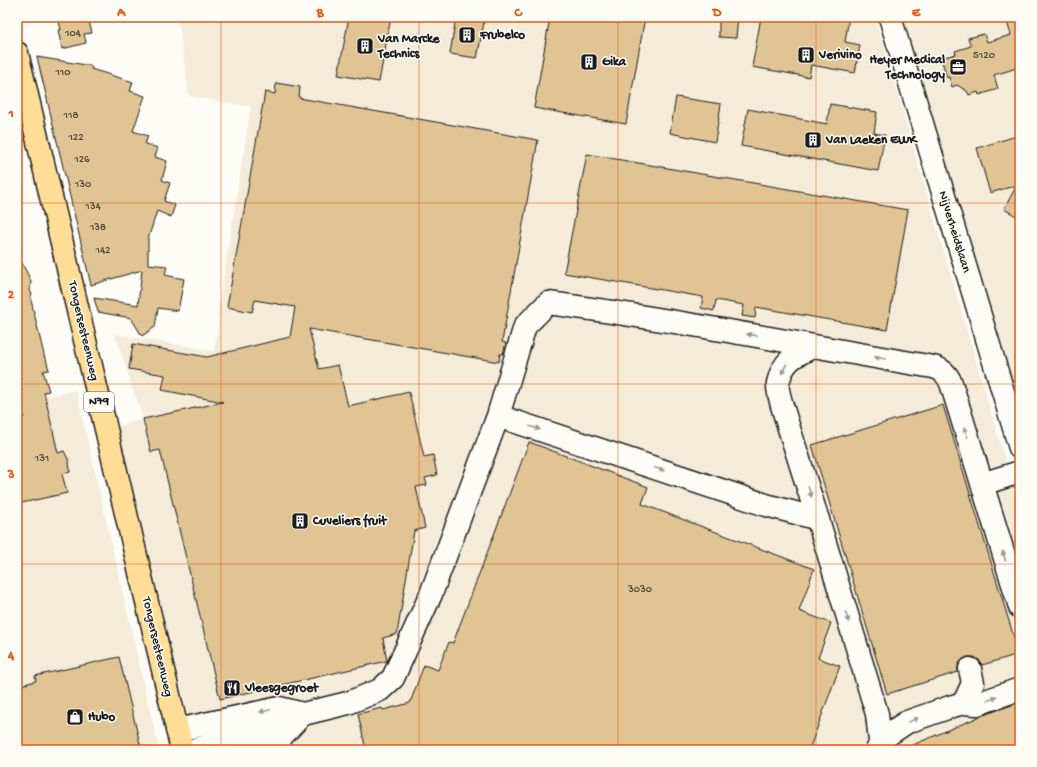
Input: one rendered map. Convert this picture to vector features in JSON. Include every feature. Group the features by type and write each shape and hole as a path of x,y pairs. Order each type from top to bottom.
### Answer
{"main road":[{"name":"Tongersesteenweg","path":"17,53 179,740"}],"street":[{"name":"Nijverheidslaan","path":"890,17 1020,448"},
{"path":"192,750 273,728 303,714 348,703 380,690 393,678 431,594 498,416 525,326 548,303 597,309 815,346 943,370 951,383 1020,607"},
{"path":"815,346 795,355 785,364 777,384 782,405 818,518 877,714 879,746"},
{"path":"498,416 766,505 818,518"},
{"path":"982,484 1020,472"},
{"path":"964,703 973,683 970,669"},
{"path":"879,746 892,731 907,722 964,703 977,704 1020,689"},
{"path":"179,740 279,708 303,714"},
{"path":"280,750 280,738 303,714"},
{"path":"244,736 263,750"}],"shaded area":[{"path":"178,17 875,17 1020,511 1020,750 196,750 118,426 143,419 115,334 214,351 219,319 217,317 251,107 189,96"},
{"path":"898,17 1020,17 1020,421"},
{"path":"76,390 159,750 17,750 17,403"}],"building":[{"path":"58,17 88,17 92,33 84,34 86,43 62,49 58,30 61,30"},
{"name":"Van Marcke Technics","path":"349,17 391,17 379,82 338,75"},
{"name":"Frubelco","path":"456,17 485,17 477,58 450,54"},
{"name":"Gika","path":"550,17 645,17 626,124 534,108"},
{"path":"719,17 738,17 736,38 719,37"},
{"name":"Verivino","path":"761,17 849,17 845,42 860,45 855,73 811,65 809,77 752,67"},
{"path":"1020,18 1020,67 994,75 998,89 979,95 978,92 969,95 967,91 957,85 952,87 949,77 947,78 941,58 956,54 955,51 971,46 968,38 984,34 987,42 1011,35 1007,22"},
{"path":"37,57 92,66 91,69 133,82 130,91 145,96 133,131 148,136 145,144 158,148 155,157 167,161 162,180 170,183 164,201 175,205 171,217 157,211 148,239 148,264 167,266 165,275 184,279 178,311 158,308 155,327 142,336 131,318 98,312 94,298 138,305 142,270 91,285"},
{"path":"276,83 300,87 299,98 538,140 502,342 506,343 503,354 500,354 499,362 309,329 319,369 338,365 348,406 409,392 424,457 433,455 437,475 425,478 427,485 416,487 425,528 414,531 397,634 383,638 387,661 220,699 160,450 151,452 143,419 223,402 162,390 165,375 129,369 133,344 207,357 290,337 295,307 255,300 252,312 227,307 265,92 275,94"},
{"path":"676,97 721,104 715,142 670,133"},
{"name":"Van Laeken EWK","path":"830,104 877,112 874,133 885,135 878,171 741,146 748,109 827,124"},
{"path":"1020,135 1020,218 1004,209 1017,185 990,193 977,148"},
{"path":"587,154 908,210 887,330 756,307 755,318 742,316 744,305 716,300 714,311 701,308 703,297 564,273"},
{"path":"17,258 20,263 22,263 31,281 30,290 32,295 30,296 49,370 43,371 49,391 44,392 58,453 64,451 69,461 70,472 62,474 67,493 17,504 17,419 24,417 17,387"},
{"path":"943,405 1019,654 982,665 979,660 974,657 967,657 958,665 958,672 887,694 812,445"},
{"path":"529,442 648,487 642,504 814,569 799,611 831,623 818,658 840,666 809,750 366,750 358,714 382,708 383,710 410,703 424,665 438,670 449,642 453,643"},
{"name":"Hubo","path":"119,657 141,748 132,750 17,750 17,686 36,681 35,676"},
{"path":"1020,702 1020,750 901,750 981,716"}],"place":[{"name":"Frubelco","path":"467,35"},
{"name":"Van Marcke Technics","path":"365,46"},
{"name":"Verivino","path":"806,55"},
{"name":"Gika","path":"589,62"},
{"name":"Heyer Medical Technology","path":"958,67"},
{"name":"Van Laeken EWK","path":"813,140"},
{"name":"Cuveliers fruit","path":"300,521"},
{"name":"Vleesgegroet","path":"232,688"},
{"name":"Hubo","path":"75,717"}]}
